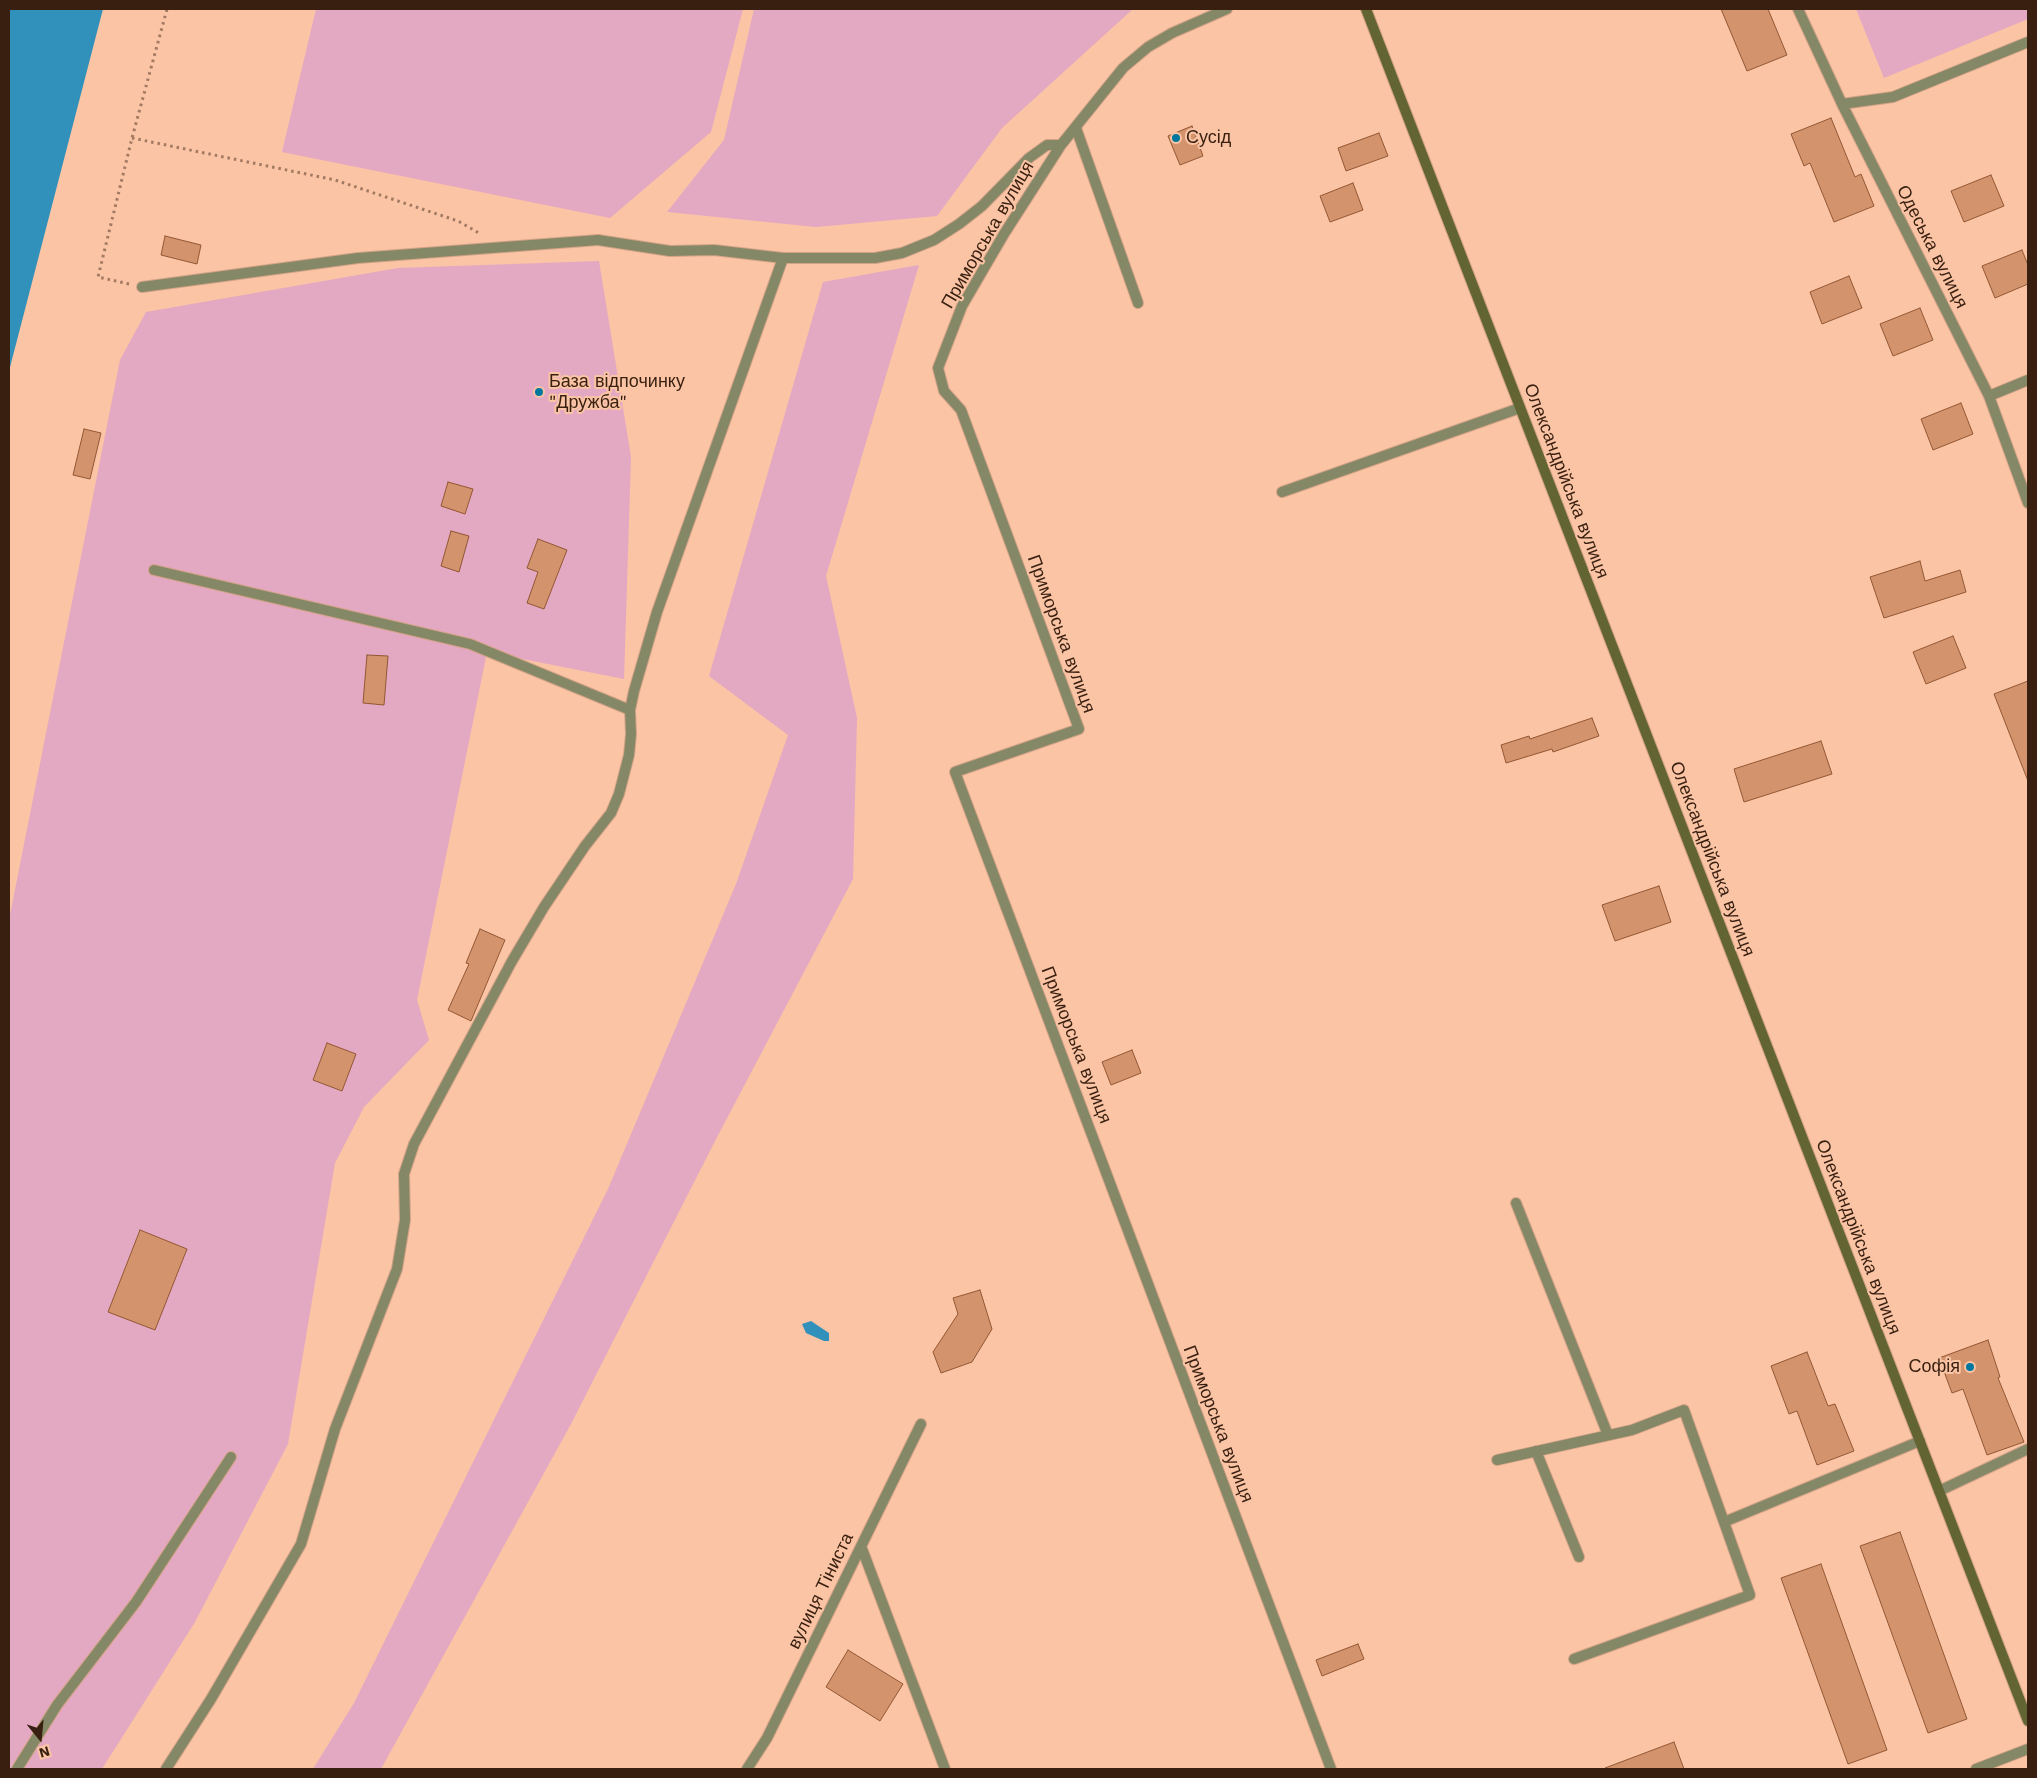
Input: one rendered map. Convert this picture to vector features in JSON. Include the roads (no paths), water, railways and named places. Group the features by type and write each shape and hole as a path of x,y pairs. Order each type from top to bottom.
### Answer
{"street":[{"path":"1061,145 1123,68 1148,47 1172,33 1227,9"},
{"name":"Олександрійська вулиця","path":"1366,9 2028,1721"},
{"name":"Одеська вулиця","path":"1798,9 1842,104 1989,396 2028,503"},
{"path":"1842,104 1893,97 2028,42"},
{"path":"1076,128 1138,303"},
{"name":"Приморська вулиця","path":"142,287 358,258 598,240 670,251 714,250 782,258 875,258 902,253 926,244 960,224 982,206 1029,158 1046,145 1061,145"},
{"name":"Приморська вулиця","path":"1061,145 1009,226 962,306 938,368 944,391 962,410 1079,729 955,772 1331,1769"},
{"path":"166,1769 211,1699 301,1544 335,1429 397,1269 405,1220 404,1174 408,1160 512,961 580,854 611,813 619,794 629,755 631,734 630,710 657,612 782,258"},
{"path":"1989,396 2028,380"},
{"path":"1282,492 1520,408"},
{"path":"154,570 470,644 630,710"},
{"path":"1516,1203 1608,1435"},
{"path":"1497,1460 1632,1430 1684,1410 1750,1596 1574,1659"},
{"name":"вулиця Тіниста","path":"747,1769 767,1738 921,1424"},
{"path":"1724,1522 1920,1441"},
{"path":"1939,1490 2028,1449"},
{"path":"1536,1451 1579,1557"},
{"path":"17,1769 57,1705 136,1602 231,1457"},
{"path":"861,1546 946,1769"},
{"path":"1976,1769 2028,1749"}],"water":[{"path":"9,9 103,9 9,371"},
{"path":"811,1321 829,1333 829,1341 824,1341 806,1333 802,1324"}],"place":[{"name":"Сусід","path":"1176,138"},
{"name":"База відпочинку \"Дружба\"","path":"539,392"},
{"name":"Софія","path":"1970,1367"}]}
